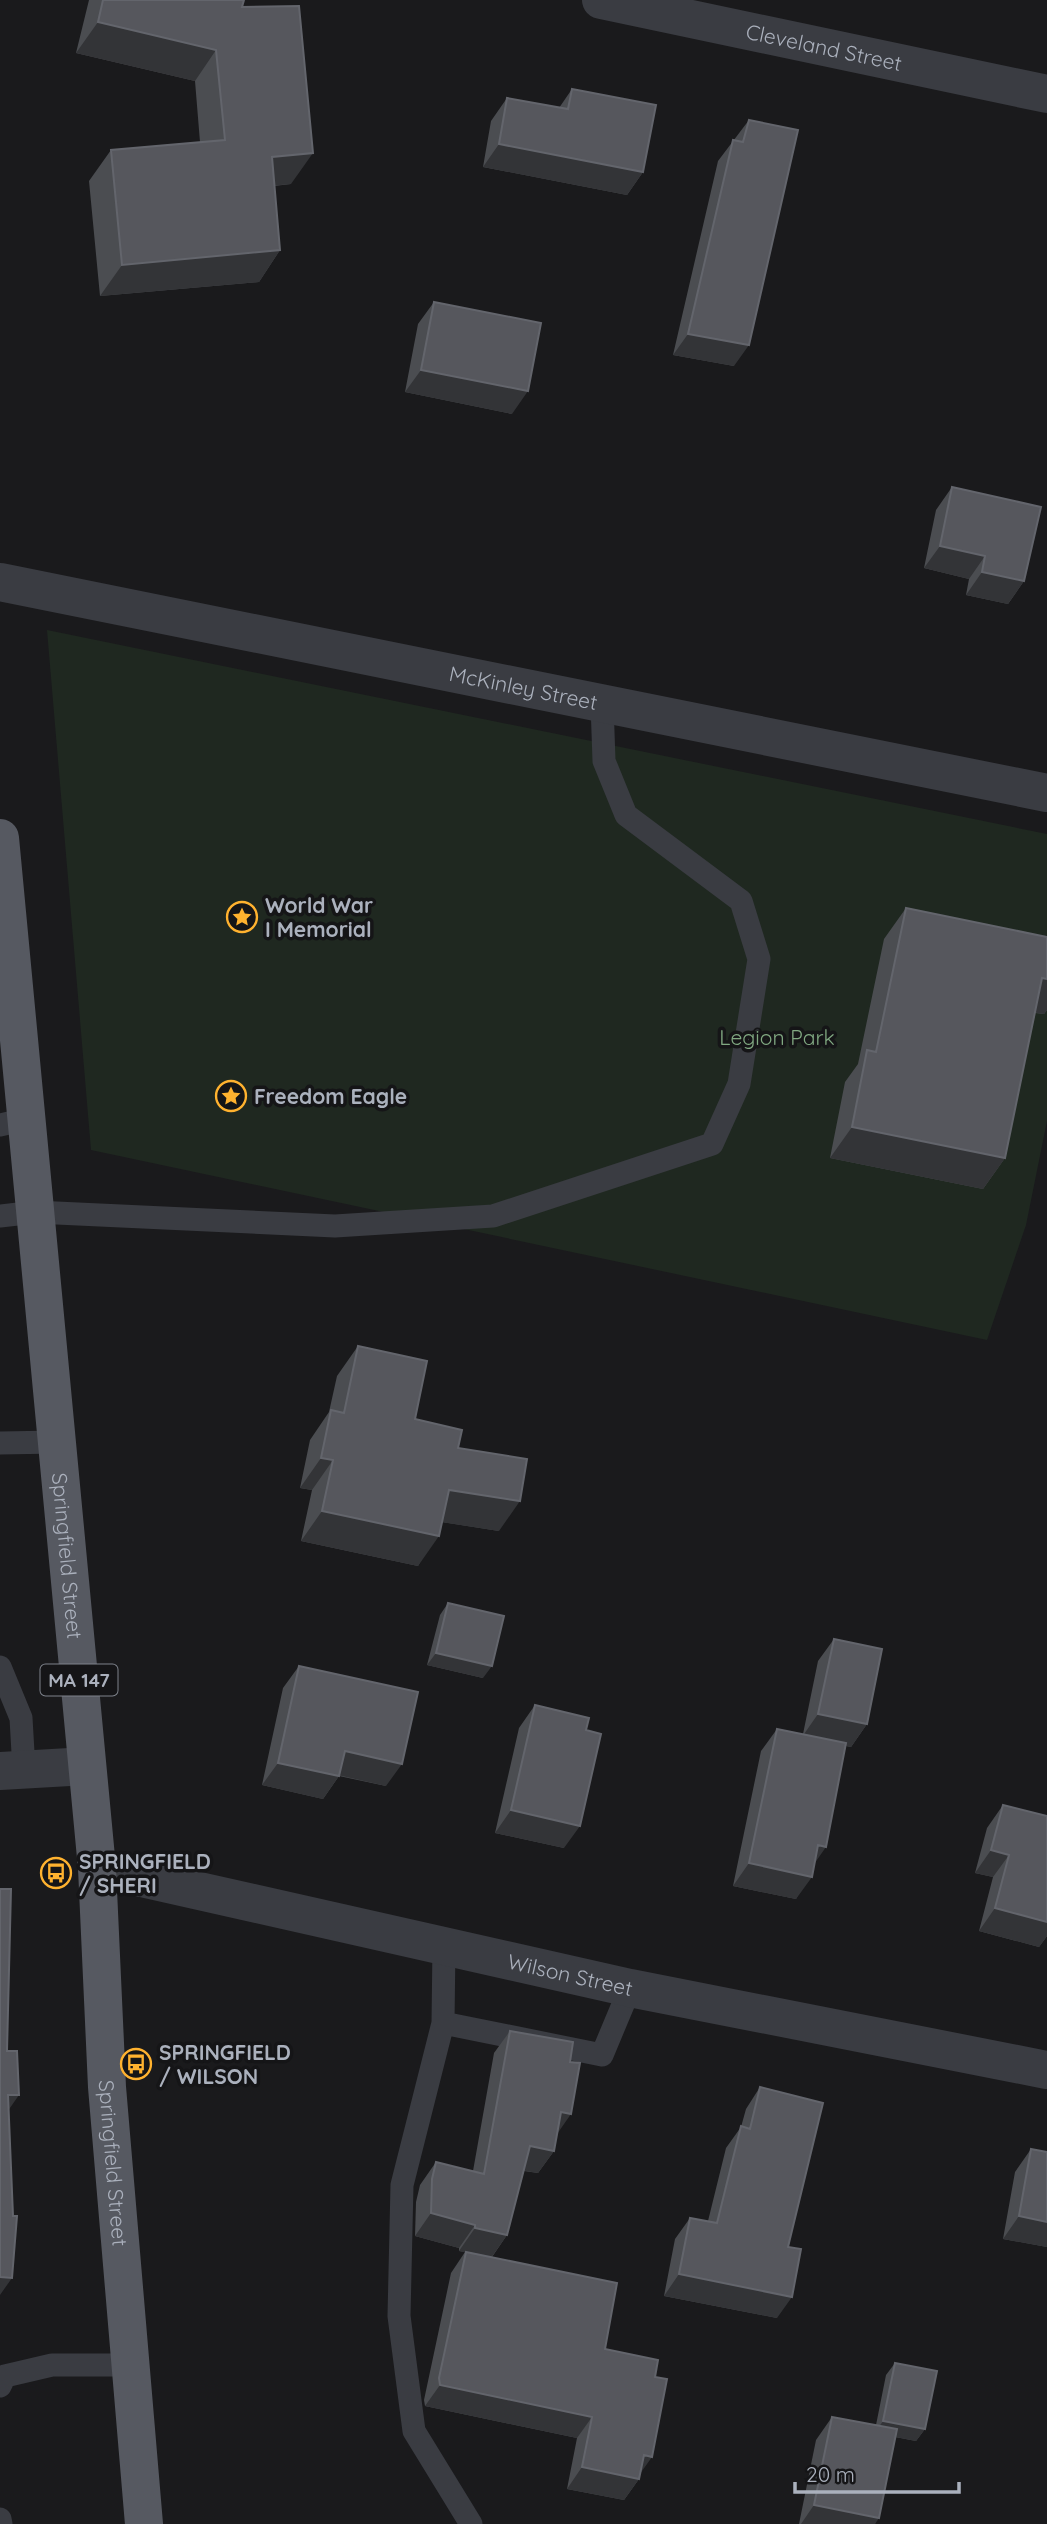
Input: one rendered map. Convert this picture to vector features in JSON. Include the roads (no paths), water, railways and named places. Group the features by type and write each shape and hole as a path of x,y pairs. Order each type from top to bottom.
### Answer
{"main road":[{"name":"Springfield Street","path":"0,838 18,1214 57,1442 97,1868 107,2087 144,2524"}],"street":[{"name":"Cleveland Street","path":"601,0 1047,94"},
{"name":"McKinley Street","path":"0,582 1047,793"},
{"path":"12,1770 87,1766"},
{"name":"Wilson Street","path":"97,1868 631,1988 1047,2070"}],"lane":[{"path":"18,1214 335,1226 493,1216 712,1144 739,1084 759,959 741,901 626,815 604,761 602,703"},
{"path":"0,1443 57,1442"},
{"path":"0,1667 21,1718 12,1770"},
{"path":"444,1945 443,2023 402,2185 399,2316 415,2431 471,2524"},
{"path":"443,2023 603,2055 631,1988"},
{"path":"0,2386 5,2376 52,2365 130,2365"}],"place":[{"name":"World War I Memorial","path":"242,917"},
{"name":"Freedom Eagle","path":"231,1096"},
{"name":"SPRINGFIELD / SHERI","path":"56,1873"},
{"name":"SPRINGFIELD / WILSON","path":"136,2064"}],"park label":[{"name":"Legion Park","path":"777,1037"}]}
